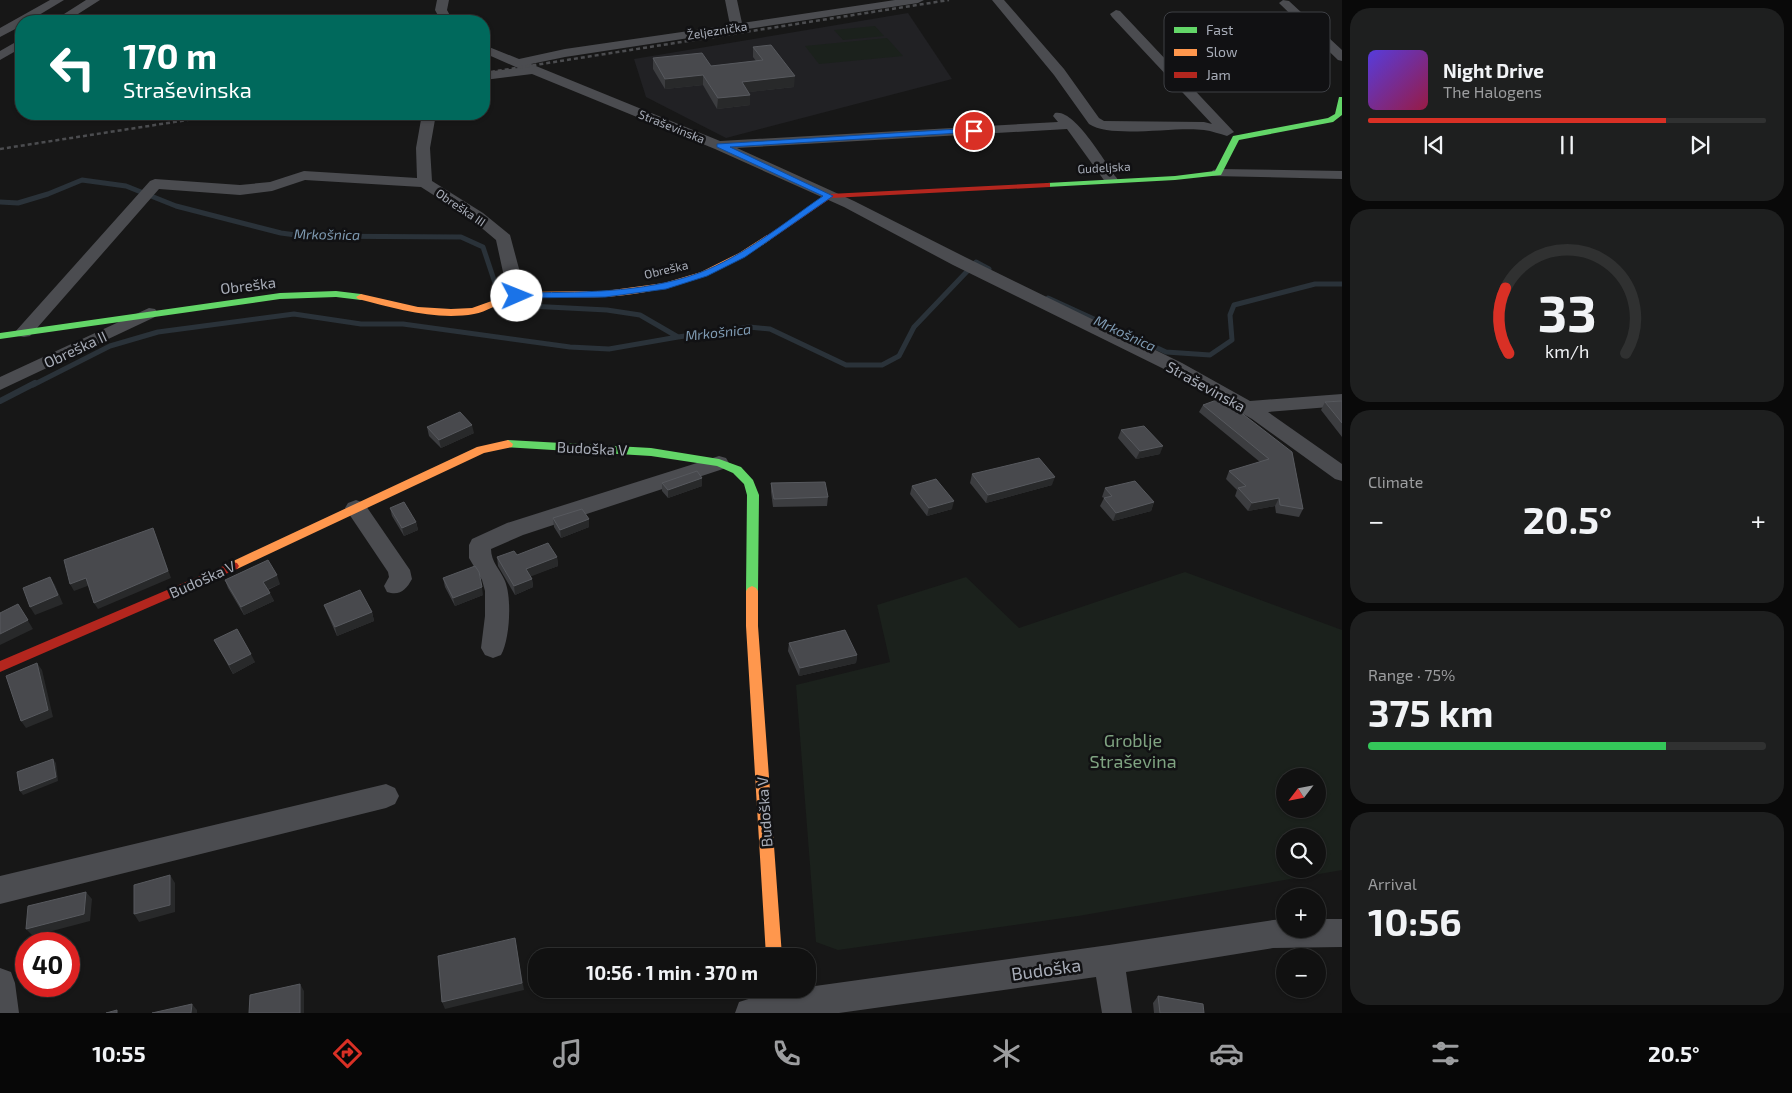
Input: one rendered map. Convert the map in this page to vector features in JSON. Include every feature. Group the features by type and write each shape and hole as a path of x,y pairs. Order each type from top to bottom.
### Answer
{"street":[{"path":"32,15 58,0"},
{"path":"69,15 94,0"},
{"path":"443,0 441,10 444,15"},
{"path":"731,0 737,27"},
{"name":"Željeznička","path":"517,63 565,53 918,0"},
{"path":"998,0 1059,72 1094,122 1111,126 1204,126 1230,134 1330,120 1338,115 1342,98"},
{"path":"1284,4 1293,12"},
{"path":"1116,14 1164,65"},
{"path":"0,33 15,24"},
{"path":"1330,46 1342,57"},
{"path":"0,56 15,47"},
{"name":"Straševinska","path":"490,52 720,146 849,204 959,261 1175,367 1245,408 1342,474"},
{"path":"490,75 531,70"},
{"path":"1190,92 1230,134"},
{"path":"1055,111 1071,125 1111,180"},
{"name":"Obreška III","path":"428,120 423,148 425,183 477,216 504,238 517,296"},
{"path":"720,146 1071,125"},
{"path":"1230,134 1218,173 1342,174"},
{"name":"Gudeljska","path":"829,196 1175,178 1218,173"},
{"path":"24,332 155,184 240,190 272,186 304,176 425,183"},
{"name":"Obreška","path":"0,336 149,313 280,296 336,294 372,298 418,310 450,312 473,311 517,296 605,294 666,286 704,274 742,256 829,196"},
{"name":"Obreška II","path":"0,384 149,313"},
{"path":"1245,408 1342,400"},
{"name":"Budoška V","path":"0,667 227,569 481,450 499,445 514,444 651,452 719,462 736,470 749,483 753,495 752,626 773,948"},
{"path":"493,648 497,618 495,584 479,556 480,545 515,529 719,462"},
{"path":"356,508 399,570 401,579 395,586"},
{"path":"0,890 386,796"},
{"name":"Budoška","path":"768,1003 808,1008 1273,934 1342,933"},
{"path":"1109,960 1117,1013"},
{"path":"0,983 4,1013"}],"shaded area":[{"path":"908,13 952,79 726,138 646,97 634,59"}],"green space":[{"path":"875,26 884,36 843,40 834,30"},
{"path":"887,38 903,56 819,64 805,46"},
{"name":"Groblje Straševina","path":"1185,572 1342,630 1342,870 1326,873 1326,828 1276,828 1276,878 1296,878 1078,916 838,950 816,942 796,685 890,662 877,605 966,577 1019,628"}],"building":[{"path":"771,45 795,76 742,82 750,95 718,98 703,75 665,79 653,58 702,53 711,66 763,60 753,47"},
{"path":"1222,398 1292,452 1303,509 1280,505 1279,498 1252,503 1238,488 1246,486 1229,471 1269,459 1203,405"},
{"path":"1342,401 1342,423 1325,402"},
{"path":"460,412 472,425 439,440 427,427"},
{"path":"1144,426 1163,446 1140,451 1121,430"},
{"path":"1039,458 1055,477 988,495 972,474"},
{"path":"697,471 702,478 668,490 662,483"},
{"path":"936,479 954,501 929,508 912,486"},
{"path":"1135,481 1154,502 1116,513 1104,498 1112,496 1105,488"},
{"path":"825,482 828,497 774,499 771,483"},
{"path":"404,502 416,522 402,528 390,508"},
{"path":"582,509 589,519 560,530 553,518"},
{"path":"153,528 168,571 94,603 86,578 70,584 64,560"},
{"path":"548,543 557,557 526,569 532,579 514,586 497,557 514,551 517,555"},
{"path":"268,560 277,575 263,582 270,593 241,607 225,580"},
{"path":"475,566 479,572 482,587 453,598 443,578"},
{"path":"50,577 58,595 30,607 23,588"},
{"path":"360,590 372,612 335,627 324,605"},
{"path":"18,604 28,620 0,634 0,613"},
{"path":"237,629 251,654 229,665 214,640"},
{"path":"845,630 857,655 800,668 789,643"},
{"path":"37,663 48,710 21,721 6,676"},
{"path":"53,759 56,777 20,791 17,772"},
{"path":"170,875 170,905 134,914 134,885"},
{"path":"86,892 84,914 26,929 28,906"},
{"path":"515,938 522,983 442,1002 438,956"},
{"path":"300,984 300,1013 249,1013 250,995"},
{"path":"1158,996 1203,1004 1204,1013 1160,1013"},
{"path":"192,1004 191,1013 152,1013"},
{"path":"117,1010 117,1013 106,1013"}],"waterway":[{"name":"Mrkošnica","path":"0,202 18,203 48,194 82,180 126,186 176,206 281,233 303,236 461,237 483,247 498,292 513,302 529,306 607,310 640,315 678,337"},
{"name":"Mrkošnica","path":"678,337 749,327 770,329 846,365 882,365 899,356 914,327 976,262 989,269"},
{"name":"Mrkošnica","path":"1048,298 1166,352 1210,355 1232,340 1230,315 1234,305 1315,284 1342,284"},
{"path":"33,385 110,346 158,332 294,314 361,324 403,324 570,347 609,349 678,337"},
{"path":"0,401 35,383"}],"railway":[{"path":"490,72 949,0"},
{"path":"0,149 187,120"}],"traffic: fast":[{"path":"1047,185 1175,178 1218,173 1236,138 1330,120 1338,115 1342,99"},
{"path":"0,336 280,296 336,294 361,297"},
{"path":"508,444 651,452 719,463 737,470 749,483 753,495 752,591"}],"traffic: slow":[{"path":"361,297 418,310 451,312 473,311 517,295 605,294 665,286 704,274 742,255 767,238"},
{"path":"233,566 481,450 508,444"},
{"path":"752,591 752,626 773,948"}],"traffic: jam":[{"path":"767,238 829,196 1047,185"},
{"path":"0,667 233,566"}],"route":[{"path":"517,296 605,294 666,286 704,274 742,256 829,196 720,146 974,131"}]}
